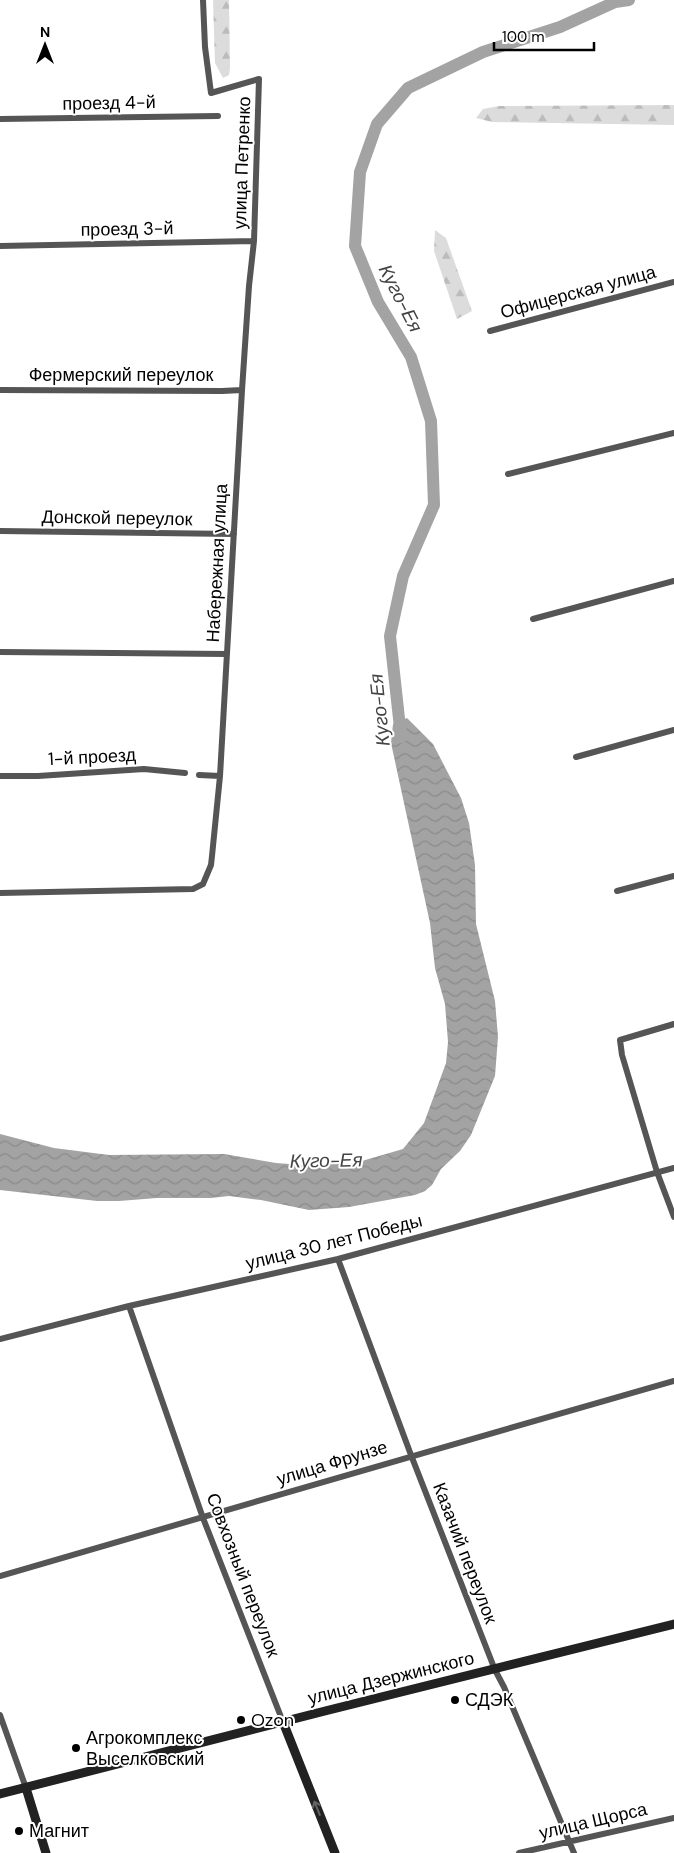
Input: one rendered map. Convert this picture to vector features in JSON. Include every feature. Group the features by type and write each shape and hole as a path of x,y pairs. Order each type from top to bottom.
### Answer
{"street":[{"name":"улица Петренко","path":"203,0 205,47 212,93 259,79 254,241"},
{"name":"проезд 4-й","path":"0,119 218,116"},
{"name":"проезд 3-й","path":"0,246 254,241"},
{"name":"Набережная улица","path":"0,893 193,889 203,884 209,871 220,776 242,390 254,241"},
{"name":"Офицерская улица","path":"490,331 674,282"},
{"name":"Фермерский переулок","path":"0,390 242,390"},
{"path":"508,474 674,433"},
{"name":"Донской переулок","path":"0,532 234,534"},
{"path":"533,619 674,582"},
{"path":"0,652 227,654"},
{"path":"576,757 674,730"},
{"name":"1-й проезд","path":"0,776 38,776 144,769 185,773"},
{"path":"199,775 220,776"},
{"path":"617,891 674,876"},
{"path":"674,1024 620,1040 622,1055 657,1172 674,1216"},
{"name":"улица 30 лет Победы","path":"0,1339 129,1306 338,1259 674,1168"},
{"name":"Казачий переулок","path":"338,1259 411,1455 495,1670 504,1687 574,1853"},
{"name":"Совхозный переулок","path":"129,1306 203,1518 335,1853"},
{"name":"улица Фрунзе","path":"0,1576 203,1518 411,1455 674,1381"},
{"name":"улица Дзержинского","path":"0,1794 674,1624"},
{"path":"0,1715 26,1788 46,1853"},
{"name":"улица Щорса","path":"518,1853 674,1818"}],"green space":[{"path":"213,0 229,0 230,68 229,75 223,78 215,63"},
{"path":"674,105 674,125 492,122 476,118 483,109 499,106"},
{"path":"435,230 446,238 472,311 457,319 434,251"}],"water":[{"path":"407,718 433,744 461,798 469,823 475,865 476,924 495,1001 498,1037 495,1076 471,1135 460,1151 441,1169 432,1185 425,1191 415,1195 349,1207 309,1210 261,1200 229,1196 97,1201 0,1190 0,1134 54,1148 109,1155 224,1154 276,1163 303,1165 355,1163 403,1149 424,1123 446,1063 448,1042 445,1004 435,968 430,923 391,743 393,724"}],"waterway":[{"name":"Куго-Ея","path":"401,737 390,636 403,576 434,505 431,421 411,357 378,302 355,246 360,172 377,124 408,88 483,52 560,27 615,2 629,0"}],"place":[{"name":"СДЭК","path":"455,1700"},
{"name":"Ozon","path":"241,1720"},
{"name":"Агрокомплекс Выселковский","path":"76,1748"},
{"name":"Магнит","path":"19,1831"}]}
